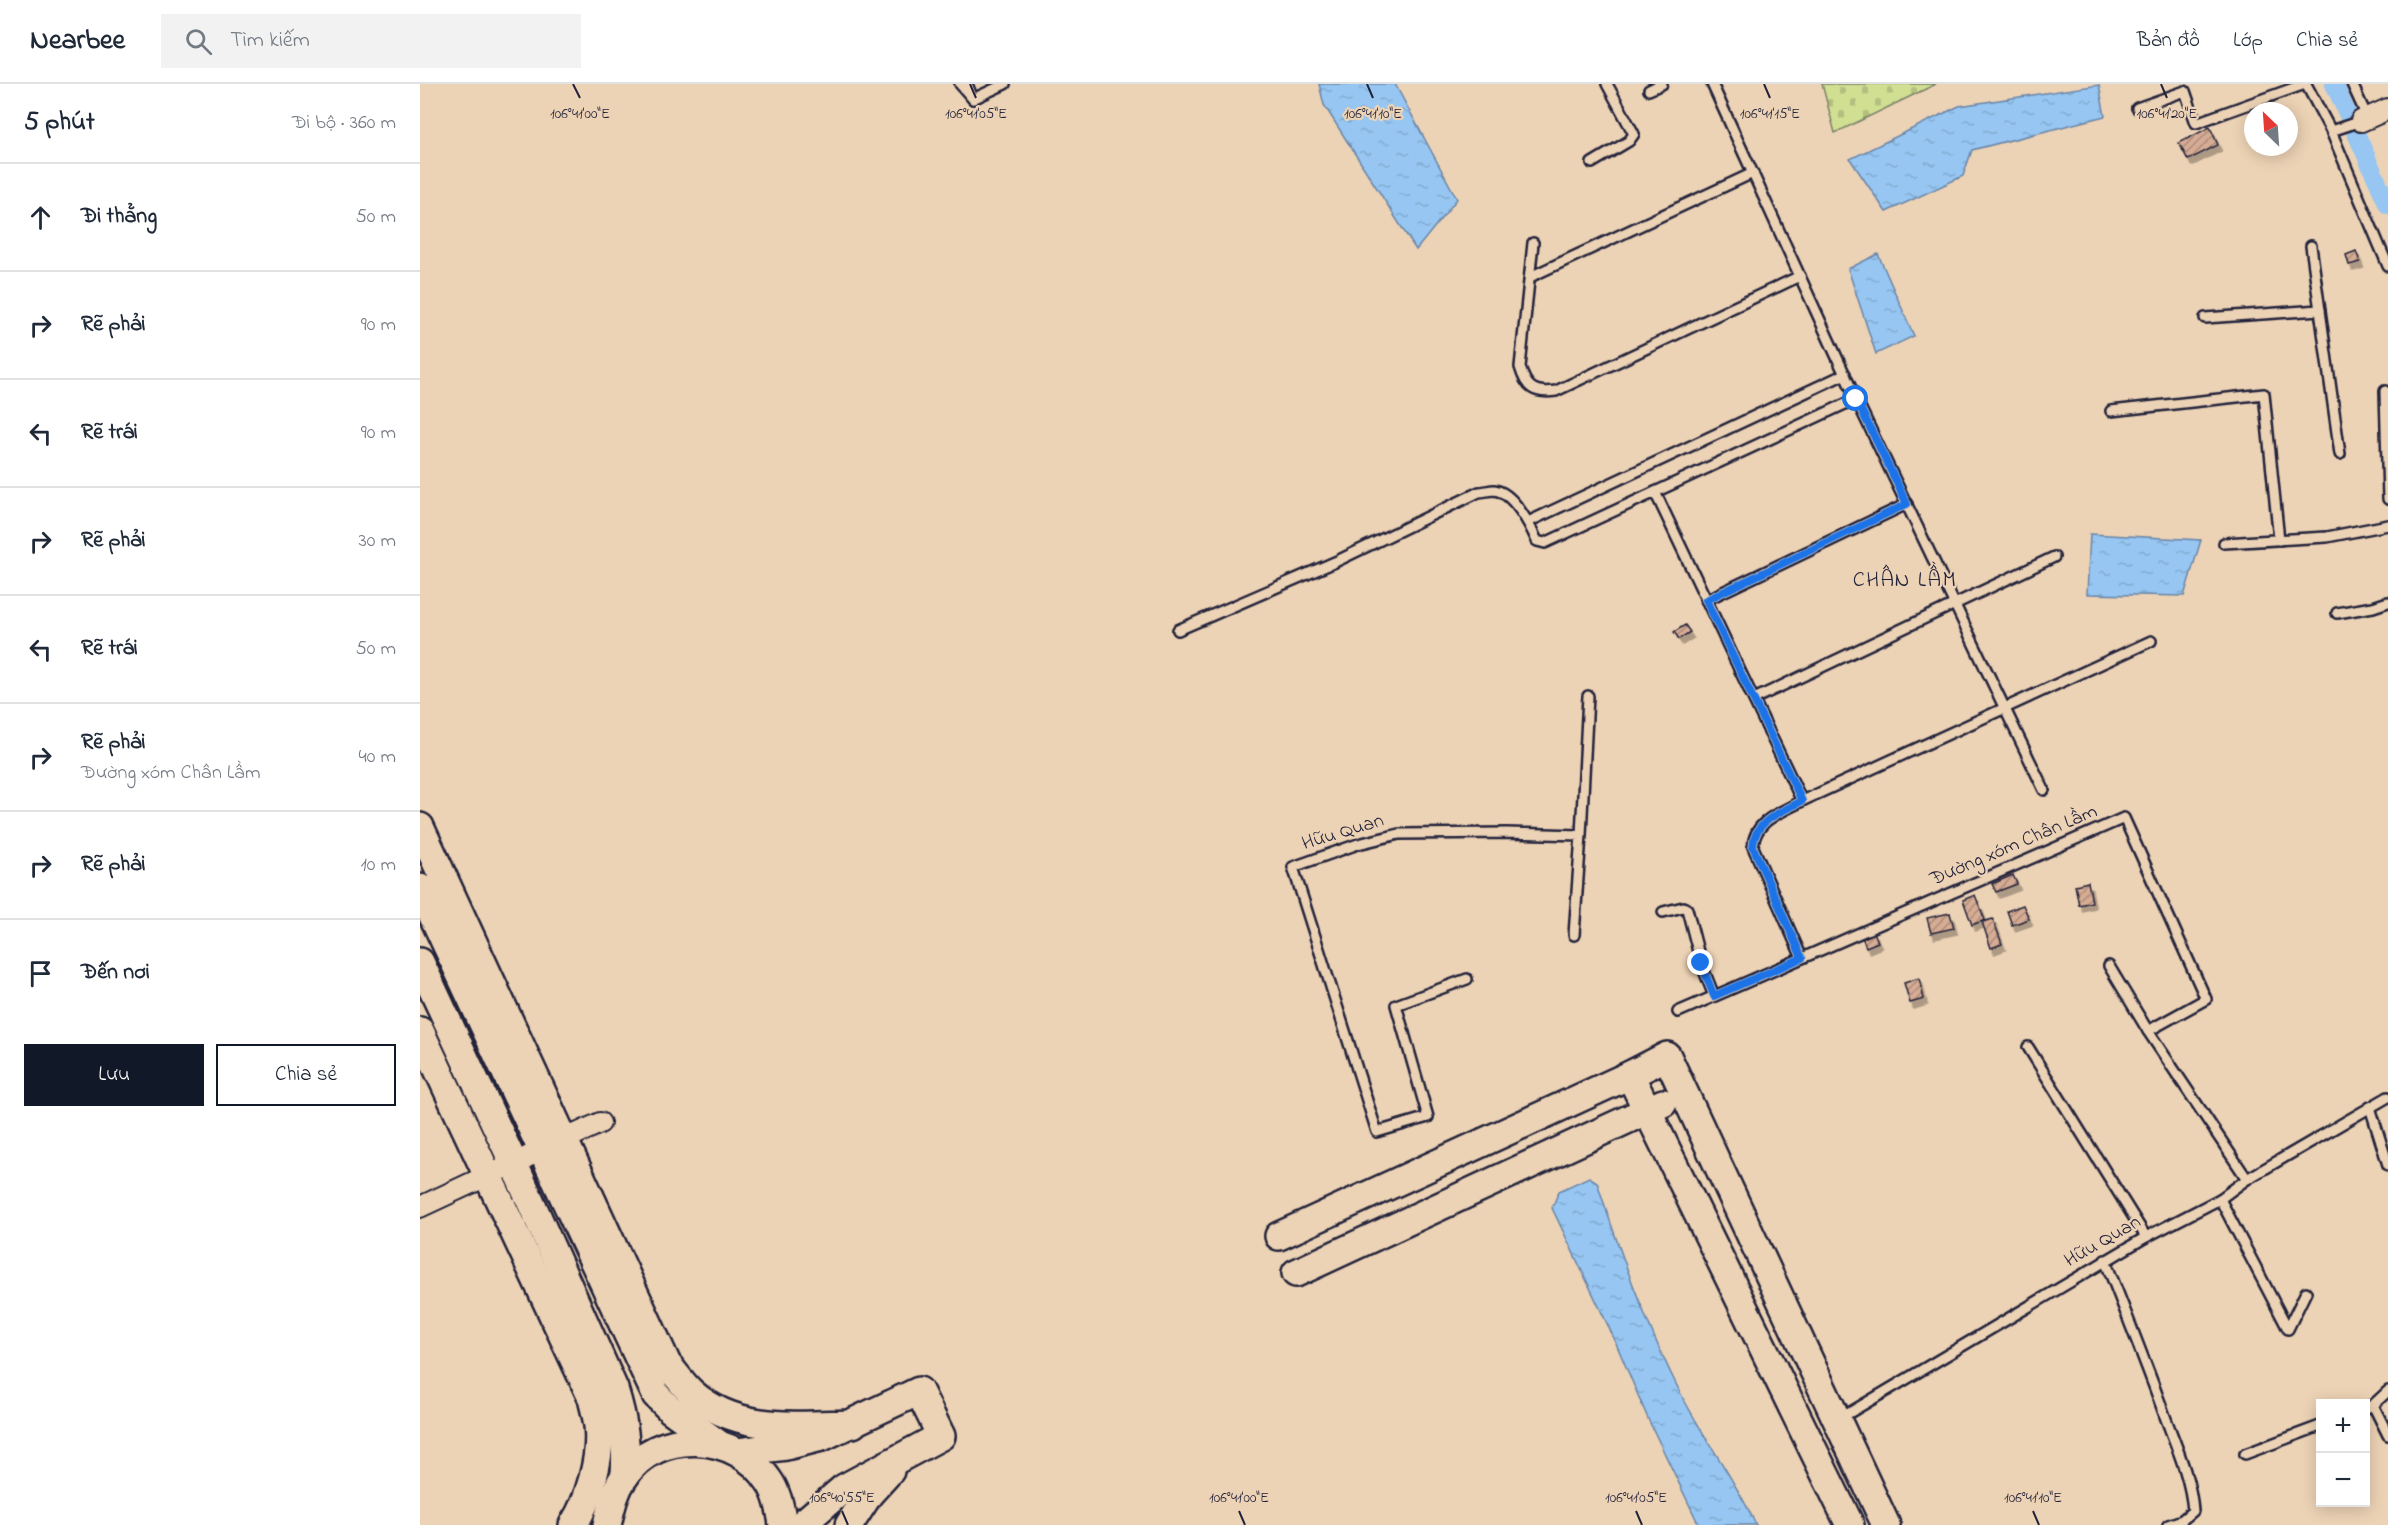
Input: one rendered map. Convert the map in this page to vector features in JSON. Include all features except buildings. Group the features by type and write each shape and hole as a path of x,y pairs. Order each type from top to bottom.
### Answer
{"main road":[{"path":"420,827 564,1139 657,1369 656,1395 670,1409 756,1465 770,1482 779,1502 783,1525"},
{"path":"420,888 540,1150 657,1369 736,1419 778,1425 853,1424"},
{"path":"420,962 513,1162 603,1394 591,1487 580,1515 573,1525"},
{"path":"420,1031 486,1175 603,1394 623,1418 627,1444 619,1487 607,1525"},
{"path":"1279,1236 1630,1075 1666,1056 1886,1525"},
{"path":"1630,1075 1850,1525"},
{"path":"1296,1273 1684,1094"},
{"path":"591,1525 643,1458 666,1446 691,1441 727,1447 786,1446 822,1437 920,1390 941,1436 844,1488 801,1525"},
{"path":"849,1525 869,1494 903,1456"}],"street":[{"path":"2358,122 2388,109"},
{"path":"420,1207 600,1123"}],"lane":[{"path":"960,84 974,99"},
{"path":"967,84 974,99"},
{"path":"974,99 1005,84"},
{"path":"1592,163 1629,141 1634,134 1607,84"},
{"path":"1649,90 1662,84"},
{"path":"1712,84 1856,399 2044,790"},
{"path":"2138,108 2185,91 2196,123 2306,84 2331,131 2371,221 2388,266"},
{"path":"2331,131 2358,122 2352,84"},
{"path":"1530,277 1753,173"},
{"path":"1533,243 1520,367 1523,378 1530,387 1542,393 1556,391 1800,276"},
{"path":"2311,246 2340,454"},
{"path":"2205,318 2320,310"},
{"path":"1528,522 1845,375"},
{"path":"2385,392 2388,500"},
{"path":"2111,411 2264,394 2279,540"},
{"path":"1178,630 1335,562 1479,492 1495,490 1507,495 1528,522 1537,541 1545,543 1856,399"},
{"path":"1654,492 1802,801"},
{"path":"1706,600 1907,504"},
{"path":"2224,543 2327,537 2388,525"},
{"path":"1754,699 2054,557"},
{"path":"2337,613 2388,602"},
{"path":"1802,958 1753,847 1753,837 1765,822 1802,801 2151,641"},
{"path":"1574,935 1588,696"},
{"name":"Đường xóm Chân Lầm","path":"1678,1012 2124,818 2206,999 2148,1031"},
{"name":"Hữu Quan","path":"1467,980 1396,1005 1428,1118 1377,1132 1293,867 1358,844 1399,834 1581,835"},
{"path":"1663,912 1683,907 1687,909 1701,963 1714,996"},
{"path":"2109,966 2148,1031 2247,1179"},
{"path":"2028,1047 2146,1237"},
{"name":"Hữu Quan","path":"1837,1420 2106,1260 2220,1199 2247,1179 2388,1097"},
{"path":"2370,1107 2388,1165"},
{"path":"2220,1199 2288,1329 2306,1292"},
{"path":"2106,1260 2176,1446 2192,1498 2193,1511 2182,1520 2168,1525"},
{"path":"2370,1406 2388,1391"},
{"path":"2370,1408 2388,1435"},
{"path":"2245,1454 2316,1427"}],"green space":[{"path":"1822,84 1936,84 1835,133"}],"water":[{"path":"1319,84 1395,84 1457,199 1416,250 1324,105"},
{"path":"2099,85 2105,116 1972,150 1963,176 1886,212 1850,159 1959,106"},
{"path":"1878,254 1914,336 1876,354 1848,269"},
{"path":"2090,534 2201,540 2184,596 2087,594"},
{"path":"1589,1177 1597,1182 1635,1290 1668,1368 1690,1411 1739,1491 1756,1525 1699,1525 1649,1421 1612,1334 1552,1208 1559,1191"}],"waterway":[{"path":"2334,84 2388,205"}],"district":[{"name":"CHÂN LẦM","path":"1905,581"}],"route":[{"path":"1701,963 1714,996 1802,958 1753,847 1753,837 1757,829 1765,822 1802,801 1706,600 1907,504 1856,399"}]}
